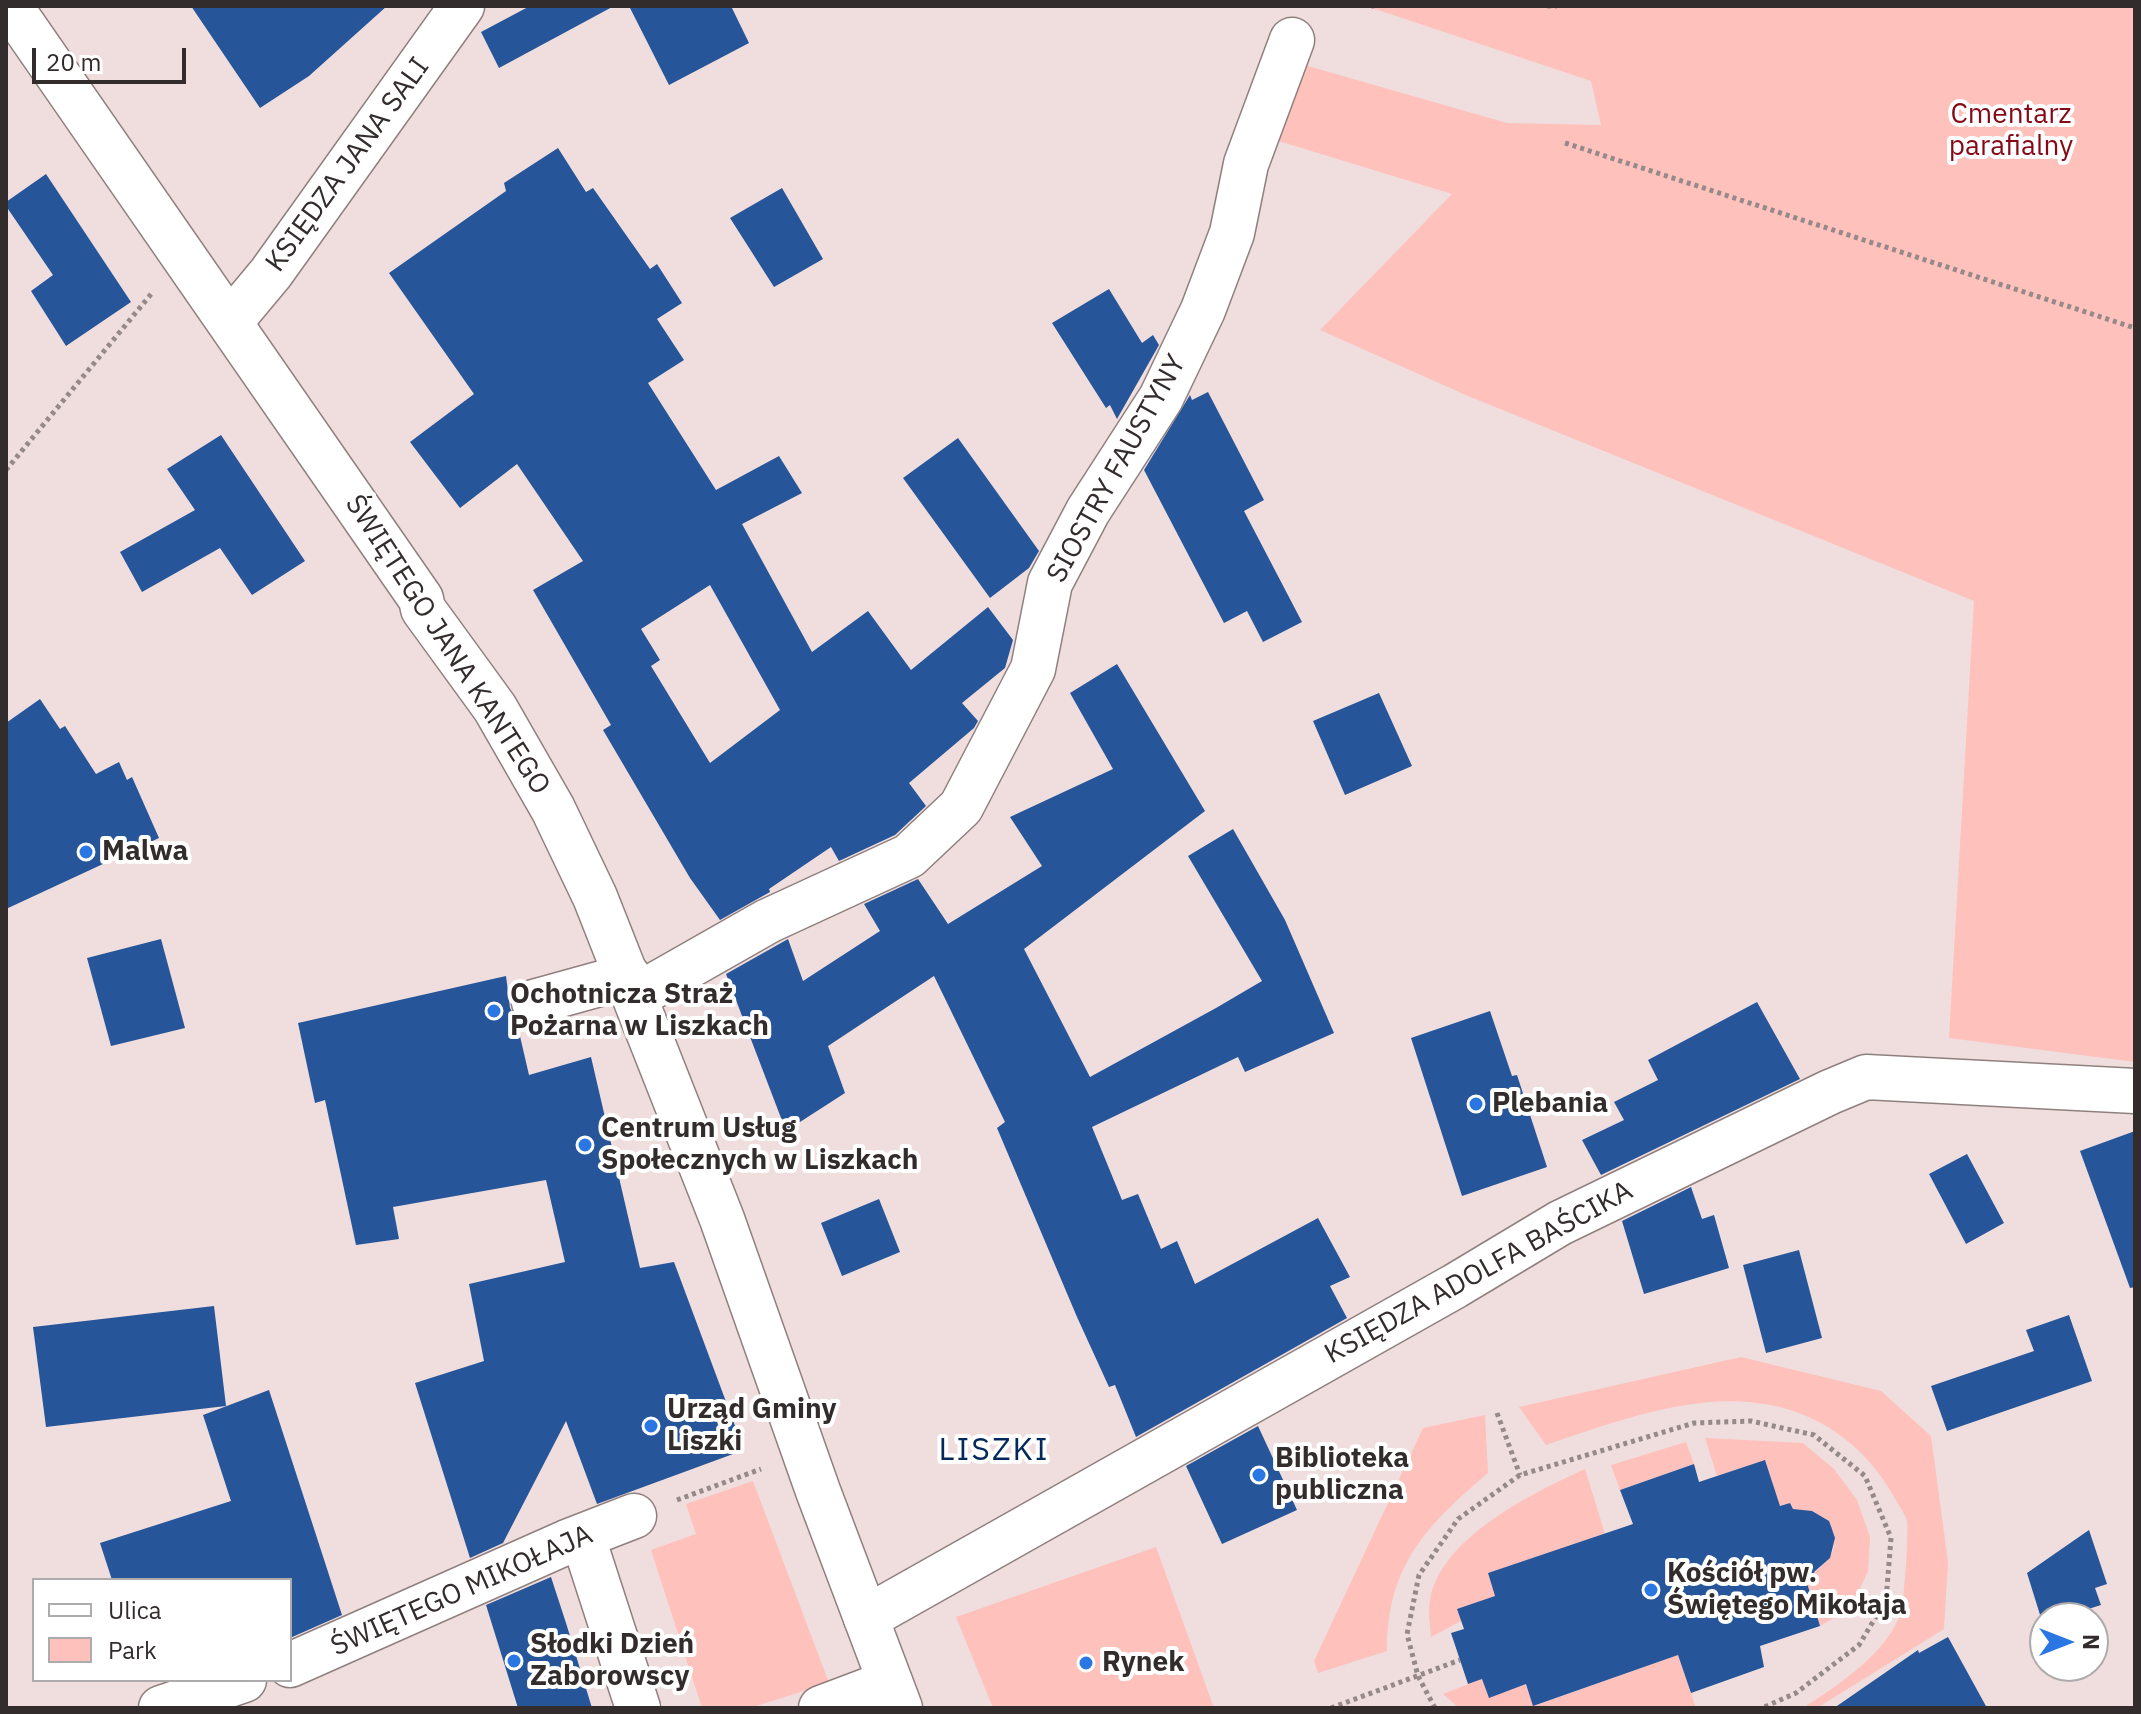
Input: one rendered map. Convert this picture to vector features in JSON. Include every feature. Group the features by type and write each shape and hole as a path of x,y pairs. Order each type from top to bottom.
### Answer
{"street":[{"name":"ŚWIĘTEGO JANA KANTEGO","path":"10,6 231,321 421,599 423,609 495,708 562,826 632,986 722,1219 895,1695"},
{"name":"KSIĘDZA JANA SALI","path":"231,321 271,273 462,6"},
{"name":"SIOSTRY FAUSTYNY","path":"534,1002 632,986 909,856 961,807 1033,669 1050,583 1088,511 1161,398 1203,310 1232,233 1246,164 1292,40"},
{"name":"KSIĘDZA ADOLFA BAŚCIKA","path":"866,1618 1455,1286 1560,1223 1866,1077 2135,1091"},
{"name":"ŚWIĘTEGO MIKOŁAJA","path":"292,1664 634,1516"},
{"path":"583,1538 638,1708"},
{"path":"161,1708 238,1682"},
{"path":"821,1708 895,1695"}],"path":[{"path":"1547,6 1557,6"},
{"path":"1565,143 2135,328"},
{"path":"6,470 160,283"},
{"path":"1497,1413 1520,1475"},
{"path":"1435,1708 1418,1676 1407,1634 1419,1575 1458,1519 1520,1475 1694,1423 1751,1421 1814,1435 1865,1476 1891,1538 1886,1600 1859,1645 1796,1693 1762,1708"},
{"path":"634,1516 767,1467"},
{"path":"1331,1708 1460,1660"}],"green space":[{"name":"Cmentarz parafialny","path":"1366,6 2135,6 2135,1062 1949,1038 1974,601 1468,396 1320,330 1452,194 1272,139 1301,64 1507,123 1601,125 1591,81"},
{"path":"1741,1357 1881,1391 1931,1436 1948,1562 1944,1629 1817,1708 1803,1708 1846,1679 1873,1655 1885,1641 1901,1612 1907,1521 1868,1460 1853,1445 1819,1422 1799,1413 1758,1403 1704,1403 1650,1412 1546,1445 1519,1407"},
{"path":"1485,1415 1488,1473 1446,1511 1415,1549 1394,1594 1387,1651 1318,1673 1314,1661 1423,1428"},
{"path":"1705,1438 1803,1443 1834,1469 1857,1500 1870,1537 1868,1571 1851,1608 1820,1626 1807,1583 1832,1553 1834,1535 1826,1521 1812,1513 1794,1512 1790,1503 1780,1506 1765,1461 1717,1476"},
{"path":"1686,1442 1694,1464 1620,1490 1611,1465"},
{"path":"1585,1469 1605,1534 1488,1573 1495,1596 1461,1621 1431,1637 1430,1600 1438,1577 1452,1556 1470,1537 1516,1504"},
{"path":"753,1481 829,1683 750,1708 702,1708 651,1550 696,1534 686,1504"},
{"name":"Rynek","path":"1156,1547 1214,1708 993,1708 956,1617"},
{"path":"1678,1655 1696,1708 1459,1708 1443,1694 1482,1679 1489,1697 1526,1684 1534,1706"}],"building":[{"path":"191,6 387,6 309,76 260,108"},
{"path":"530,6 614,6 499,68 481,32"},
{"path":"629,6 731,6 749,43 669,85"},
{"path":"558,148 586,192 593,188 650,269 657,264 682,303 657,319 684,360 648,383 716,490 779,456 802,493 742,524 812,652 868,611 911,670 988,607 1013,640 1005,668 962,703 978,721 974,728 909,783 926,806 895,835 839,861 831,847 769,889 770,892 720,920 690,878 603,730 611,725 533,590 583,561 517,464 460,508 410,442 474,394 389,273 506,191 504,183","holes":["710,585 780,710 710,763 651,666 660,660 641,629"]},
{"path":"46,174 131,302 66,346 31,291 53,275 6,206 6,202"},
{"path":"782,188 823,259 774,287 730,218"},
{"path":"1109,289 1142,343 1153,335 1159,345 1117,419 1110,405 1106,408 1052,323"},
{"path":"1208,392 1264,500 1244,511 1302,622 1263,642 1247,611 1224,623 1144,470 1190,395 1192,400"},
{"path":"221,435 305,561 252,595 220,548 142,592 120,552 195,510 167,469"},
{"path":"958,438 1039,551 1029,568 990,598 903,478"},
{"path":"1117,664 1205,811 1024,949 1090,1077 1216,1008 1262,981 1188,856 1233,829 1285,920 1334,1033 1245,1072 1238,1057 1092,1127 1122,1200 1138,1194 1161,1249 1177,1241 1195,1284 1318,1218 1350,1277 1330,1286 1347,1318 1136,1437 1115,1385 1109,1387 1077,1317 997,1128 1005,1122 934,976 828,1046 845,1093 786,1131 726,974 788,939 803,981 880,931 864,904 918,879 948,924 1042,866 1010,817 1113,769 1070,693"},
{"path":"1379,693 1412,766 1345,795 1313,721"},
{"path":"40,699 60,729 65,726 96,774 119,762 127,780 132,777 159,838 6,909 6,723"},
{"path":"161,939 185,1028 111,1046 87,958"},
{"path":"506,976 510,1008 516,1019 529,1075 591,1057 640,1268 674,1262 744,1450 597,1504 566,1421 503,1543 470,1558 415,1383 484,1361 469,1284 565,1262 546,1180 393,1207 399,1239 356,1245 325,1100 315,1103 298,1023"},
{"path":"1757,1002 1800,1079 1601,1175 1582,1140 1624,1120 1614,1102 1658,1080 1648,1060"},
{"name":"Plebania","path":"1490,1011 1512,1076 1517,1075 1547,1167 1462,1196 1411,1038"},
{"path":"2135,1131 2135,1287 2130,1288 2080,1151"},
{"path":"1967,1154 2004,1223 1966,1244 1929,1174"},
{"path":"1691,1187 1702,1219 1714,1215 1729,1268 1644,1294 1622,1221"},
{"path":"879,1199 900,1252 842,1276 821,1223"},
{"path":"1799,1250 1822,1338 1766,1353 1743,1265"},
{"path":"214,1306 226,1406 46,1427 33,1327"},
{"path":"2069,1315 2092,1381 1947,1431 1931,1386 2034,1351 2026,1330"},
{"path":"269,1390 342,1615 292,1637 292,1578 111,1578 100,1543 231,1501 203,1415"},
{"path":"1258,1426 1297,1510 1222,1544 1186,1466"},
{"name":"Kościół pw. Świętego Mikołaja","path":"1765,1460 1780,1506 1790,1503 1793,1509 1812,1511 1829,1521 1835,1538 1830,1558 1814,1572 1816,1579 1807,1583 1820,1626 1760,1646 1764,1667 1691,1693 1678,1655 1533,1706 1526,1684 1489,1698 1482,1679 1468,1684 1451,1633 1464,1629 1457,1609 1495,1596 1488,1573 1633,1524 1620,1490 1694,1464 1699,1482"},
{"path":"2089,1530 2107,1584 2095,1588 2100,1602 2036,1602 2027,1573"},
{"path":"551,1577 592,1708 518,1708 486,1605"},
{"path":"1948,1637 1987,1708 1834,1708 1918,1650 1919,1653"}],"place":[{"name":"Malwa","path":"86,852"},
{"name":"Ochotnicza Straż Pożarna w Liszkach","path":"494,1011"},
{"name":"Plebania","path":"1476,1104"},
{"name":"Centrum Usług Społecznych w Liszkach","path":"585,1145"},
{"name":"Urząd Gminy Liszki","path":"651,1426"},
{"name":"Biblioteka publiczna","path":"1259,1475"},
{"name":"Kościół pw. Świętego Mikołaja","path":"1651,1590"},
{"name":"Słodki Dzień Zaborowscy","path":"514,1661"},
{"name":"Rynek","path":"1086,1663"}],"district":[{"name":"LISZKI","path":"994,1451"}]}
